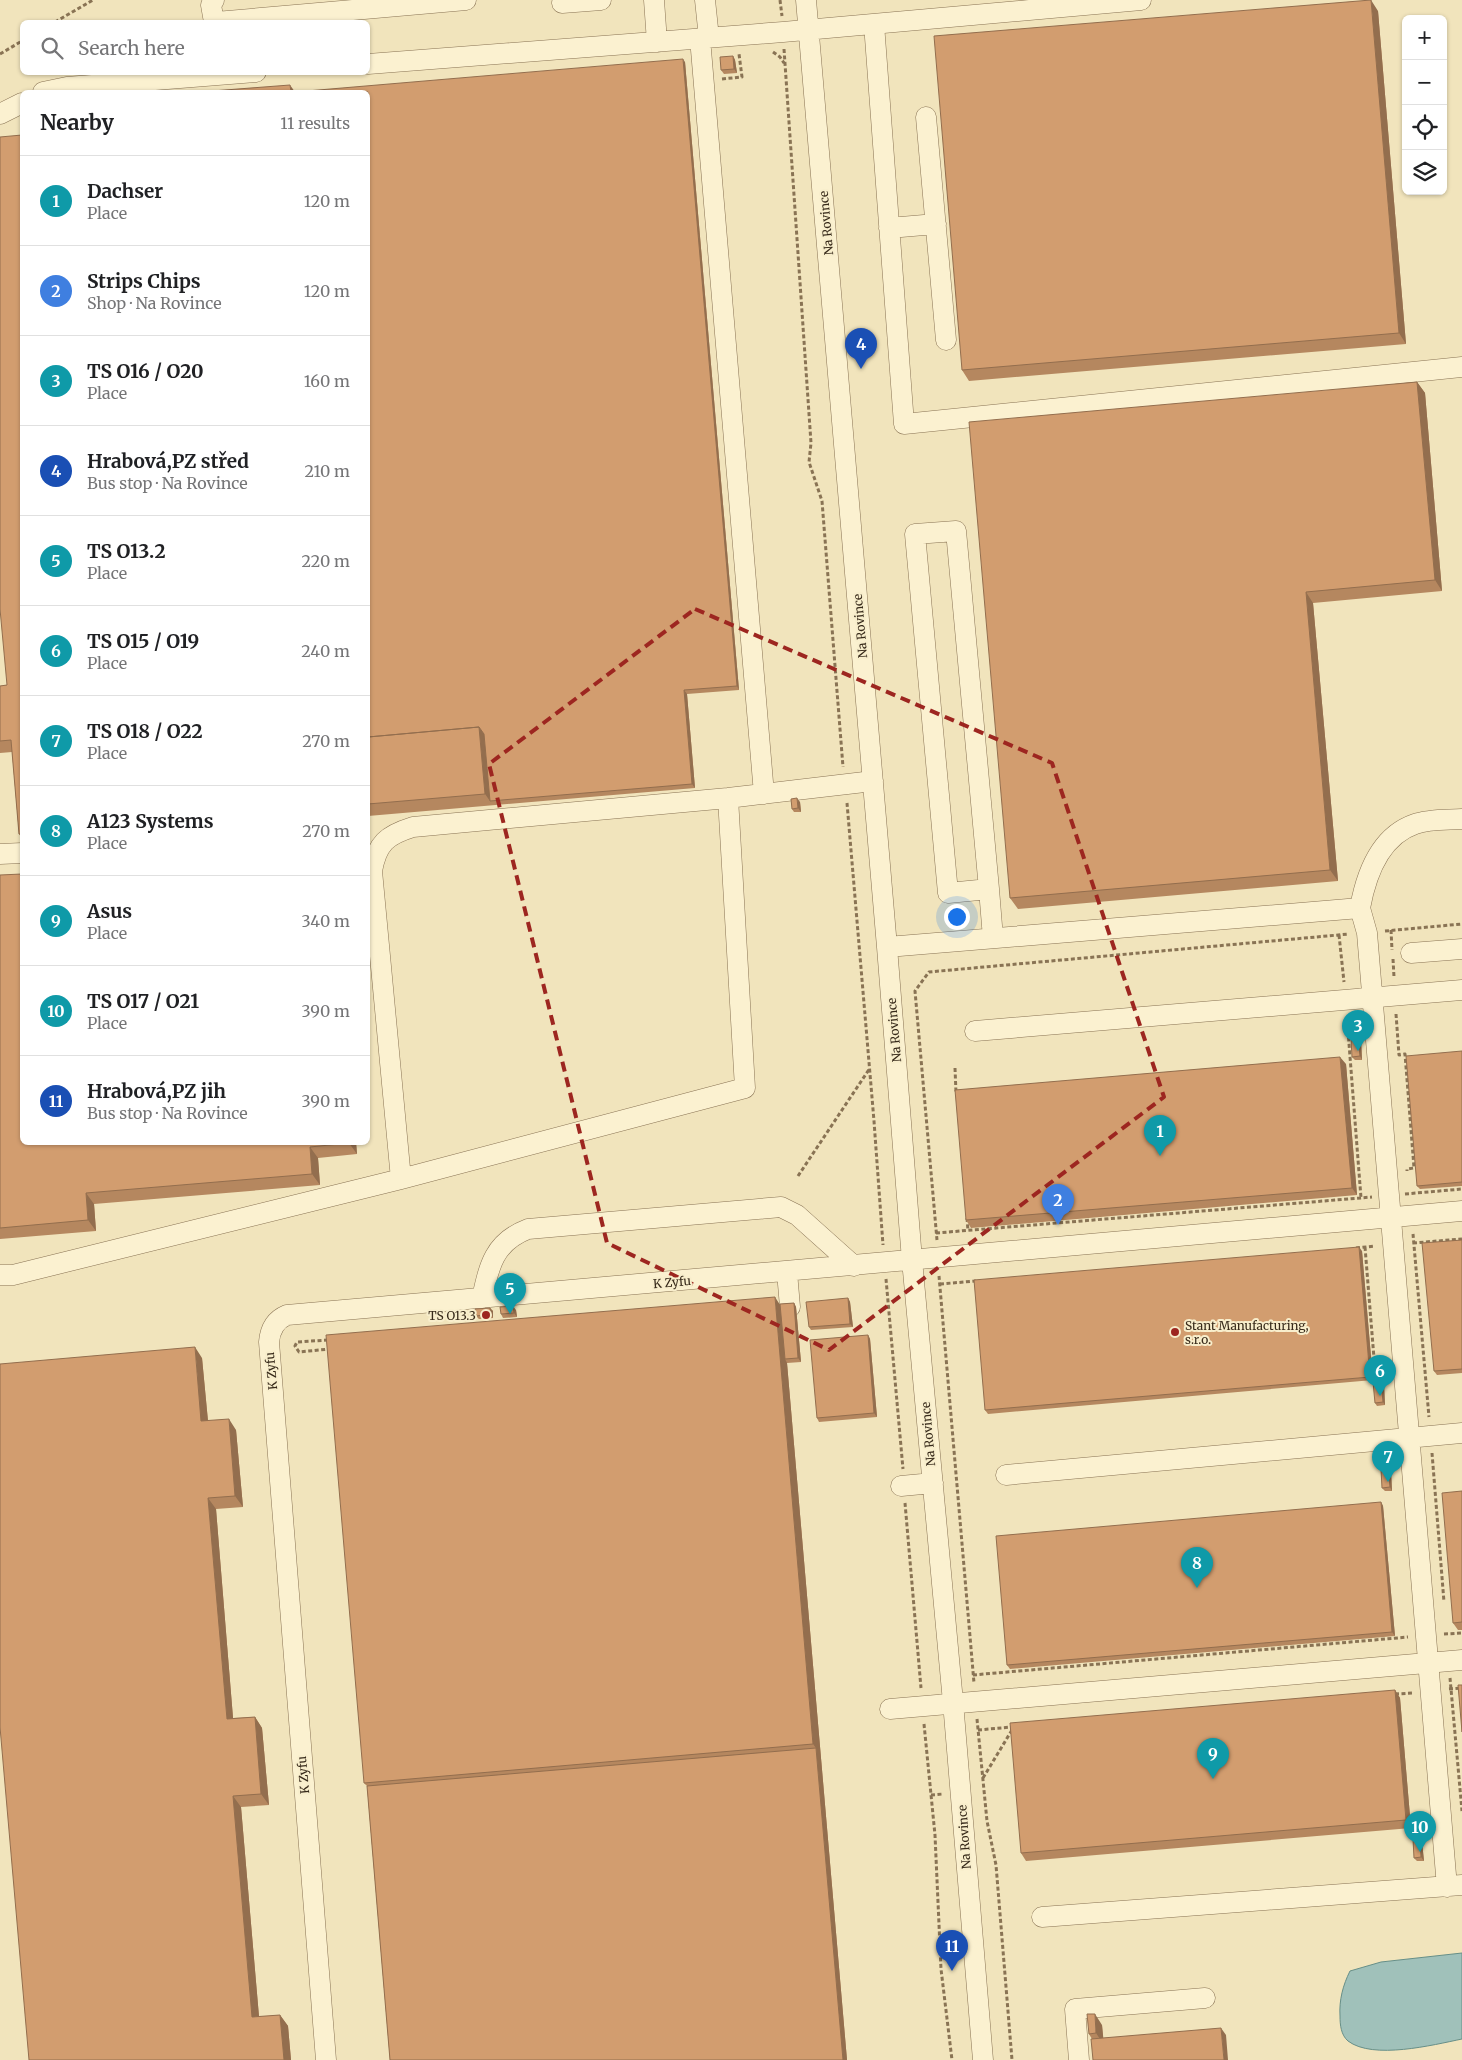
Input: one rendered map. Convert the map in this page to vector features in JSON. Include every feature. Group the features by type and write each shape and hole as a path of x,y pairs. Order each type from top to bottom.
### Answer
{"street":[{"path":"214,0 211,5 215,20"},
{"path":"238,20 466,0"},
{"path":"562,3 601,0"},
{"path":"654,0 657,42"},
{"path":"705,0 704,80 764,794"},
{"name":"Na Rovince","path":"806,0 912,1260 953,1702 983,2060"},
{"path":"370,64 809,30 1141,0"},
{"path":"874,24 904,424 1462,367"},
{"path":"53,90 67,87 218,75"},
{"path":"0,114 20,104"},
{"path":"926,116 946,340"},
{"path":"889,228 936,224"},
{"path":"989,889 948,893 915,534 956,531 989,889 993,938"},
{"path":"401,1179 372,871 380,846 389,837 413,827 728,798 873,781"},
{"path":"0,1275 13,1275 401,1179 745,1088 728,798"},
{"path":"1042,1917 1455,1886 1432,1691 1367,933 1360,908 1365,884 1384,846 1398,832 1416,824 1462,819"},
{"path":"0,854 20,853"},
{"path":"887,947 1360,908"},
{"path":"1411,953 1462,949"},
{"path":"975,1031 1462,990"},
{"path":"482,1298 492,1260 500,1247 514,1234 528,1229 781,1207 797,1215 854,1266"},
{"name":"K Zyfu","path":"326,2060 270,1337 275,1324 280,1318 287,1315 854,1266 883,1275 912,1260 1462,1211"},
{"path":"787,1272 790,1307"},
{"path":"1006,1475 1462,1433"},
{"path":"902,1486 933,1483"},
{"path":"890,1709 953,1702 1462,1660"},
{"path":"1079,2060 1075,2009 1206,1998"}],"path":[{"path":"58,20 94,0"},
{"path":"780,0 811,443 809,462 822,501 870,1068 883,1275 935,1835 942,1969 952,2060"},
{"path":"0,54 20,42"},
{"path":"770,51 780,57 784,64"},
{"path":"704,80 742,77 740,54 747,53"},
{"path":"1012,2060 996,1864 987,1821 975,1701 914,991 929,972 1462,924"},
{"path":"1339,935 1346,999 1361,1198"},
{"path":"798,1176 870,1068"},
{"path":"954,1068 957,1097"},
{"path":"936,1233 1462,1189"},
{"path":"967,1212 968,1231"},
{"path":"1355,1248 1462,1239"},
{"path":"1365,1247 1376,1383 1390,1382 1390,1390"},
{"path":"940,1284 979,1280"},
{"path":"330,1339 332,1349 299,1352 295,1346 298,1342 330,1339"},
{"path":"973,1675 1462,1633"},
{"path":"1394,1694 1462,1688"},
{"path":"978,1730 1014,1726 983,1779"}],"highlighted area":[{"path":"695,609 1052,763 1164,1097 829,1350 607,1243 489,764"}],"water":[{"path":"1462,1953 1462,2039 1404,2049 1372,2050 1359,2047 1346,2039 1342,2033 1340,2004 1343,1987 1350,1971 1381,1962"}],"building":[{"path":"1371,0 1399,333 962,370 934,36"},
{"path":"733,56 734,69 721,70 720,57"},
{"path":"683,59 737,686 684,690 692,784 490,801 484,734 479,727 370,737 370,90 319,90"},
{"path":"290,85 291,90 225,90"},
{"path":"20,135 20,834 11,740 0,741 0,686 7,685 0,609 0,137"},
{"path":"1417,382 1435,580 1306,592 1330,870 1010,898 969,422"},
{"path":"479,727 485,794 370,804 370,737"},
{"path":"797,798 798,808 792,809 791,799"},
{"path":"20,874 20,1145 330,1145 310,1147 312,1174 86,1193 88,1220 0,1228 0,875"},
{"path":"1351,1038 1358,1038 1360,1056 1352,1057"},
{"path":"1462,1051 1462,1182 1417,1186 1406,1056"},
{"path":"1340,1057 1352,1188 966,1220 955,1090"},
{"path":"1462,1240 1462,1369 1434,1371 1422,1243"},
{"name":"Stant Manufacturing, s.r.o.","path":"1359,1247 1370,1377 985,1410 974,1280"},
{"path":"775,1297 813,1744 364,1783 326,1335"},
{"path":"848,1298 850,1324 809,1327 806,1302"},
{"path":"794,1303 798,1358 785,1359 780,1304"},
{"path":"513,1306 514,1313 501,1314 500,1307"},
{"path":"490,1308 491,1314 476,1316 475,1309"},
{"path":"868,1335 874,1413 817,1418 810,1340"},
{"path":"195,1347 201,1421 229,1419 235,1496 208,1498 227,1719 255,1717 261,1794 233,1796 252,2017 280,2015 284,2060 29,2060 0,1727 0,1364"},
{"path":"1373,1382 1381,1382 1383,1402 1375,1403"},
{"path":"1388,1468 1390,1487 1382,1488 1381,1469"},
{"path":"1462,1491 1462,1622 1453,1623 1442,1493"},
{"path":"1381,1502 1392,1632 1007,1665 996,1536"},
{"path":"1458,1685 1462,1685 1462,1732"},
{"path":"1395,1690 1406,1820 1021,1853 1010,1723"},
{"path":"816,1748 843,2060 390,2060 367,1786"},
{"path":"1413,1839 1420,1839 1421,1857 1414,1858"},
{"path":"1087,2014 1095,2014 1096,2033 1089,2034"},
{"path":"1221,2028 1224,2060 1093,2060 1091,2039"}],"place":[{"name":"Hrabová,PZ střed","path":"861,369"},
{"name":"TS O16 / O20","path":"1358,1051"},
{"name":"Dachser","path":"1160,1156"},
{"name":"Strips Chips","path":"1058,1225"},
{"name":"TS O13.2","path":"510,1314"},
{"name":"TS O13.3","path":"486,1315"},
{"name":"Stant Manufacturing, s.r.o.","path":"1175,1332"},
{"name":"TS O15 / O19","path":"1380,1396"},
{"name":"TS O18 / O22","path":"1388,1482"},
{"name":"A123 Systems","path":"1197,1588"},
{"name":"Asus","path":"1213,1779"},
{"name":"TS O17 / O21","path":"1420,1852"},
{"name":"Hrabová,PZ jih","path":"952,1971"}]}
